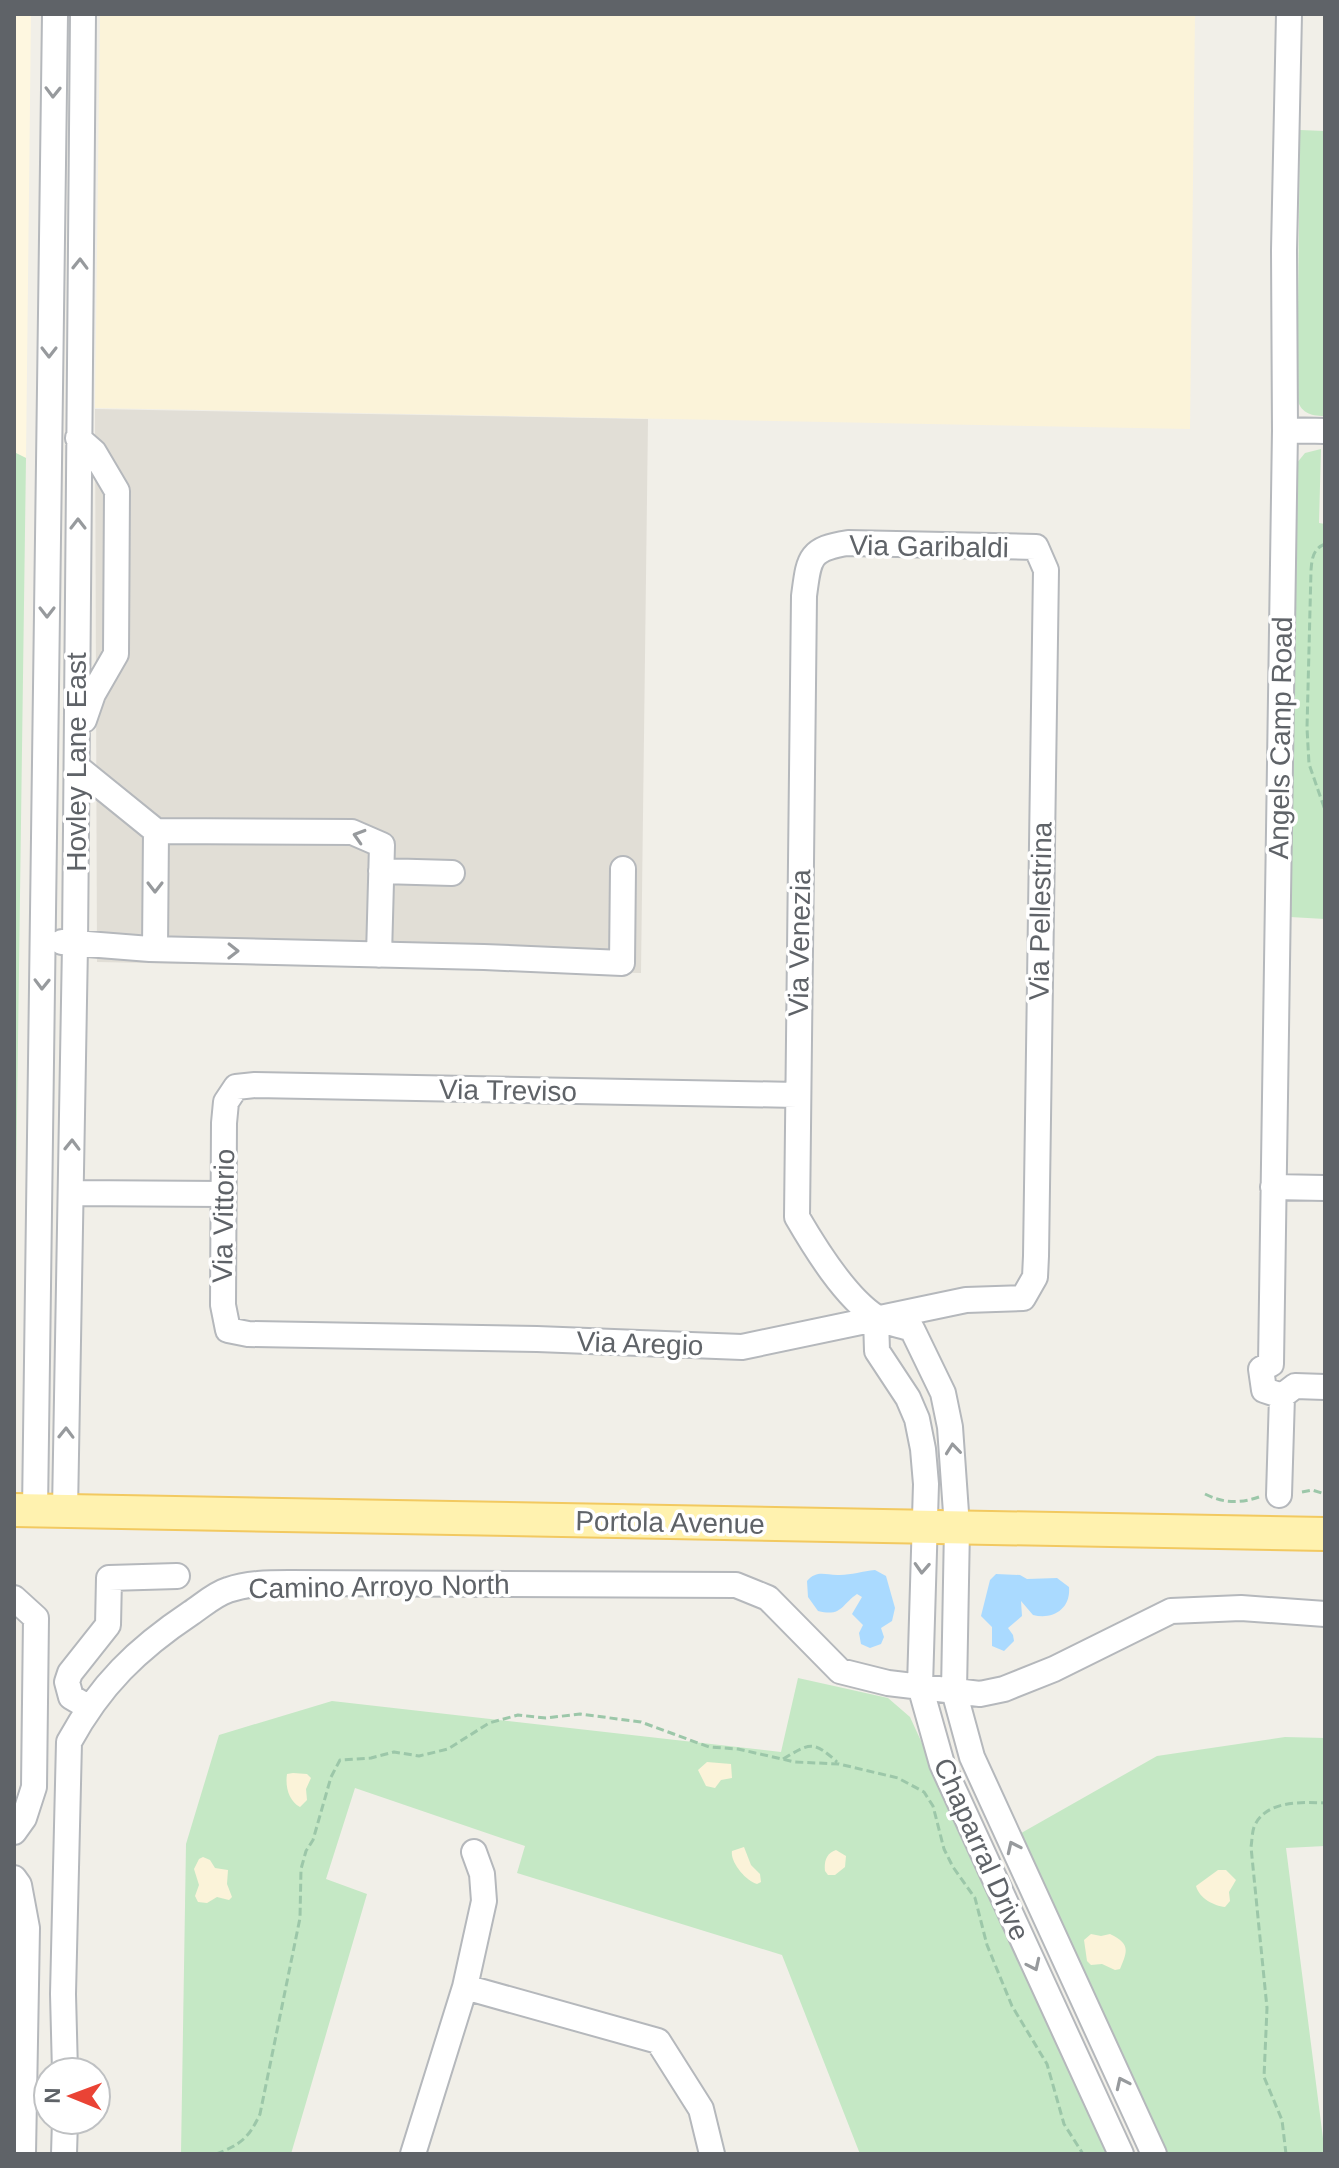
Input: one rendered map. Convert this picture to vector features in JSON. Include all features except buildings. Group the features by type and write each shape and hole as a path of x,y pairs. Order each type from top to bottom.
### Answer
{"main road":[{"name":"Portola Avenue","path":"38,1511 1325,1534"}],"street":[{"name":"Hovley Lane East","path":"38,1511 55,14"},
{"name":"Hovley Lane East","path":"38,1511 71,1193 83,14"},
{"name":"Angels Camp Road","path":"1282,1396 1264,1390 1261,1369 1271,1364 1289,14"},
{"path":"1285,430 1325,431"},
{"path":"77,742 93,694 116,654 117,491 94,452 78,438"},
{"name":"Via Garibaldi","path":"823,547 848,543 1036,547"},
{"name":"Via Venezia","path":"823,547 808,561 804,596 797,1217 843,1286 876,1318 912,1329 943,1393 952,1442 957,1527"},
{"name":"Via Pellestrina","path":"1035,1277 1046,570 1036,547"},
{"path":"77,767 156,831 352,832 382,845 379,955"},
{"path":"45,791 53,932 62,942 75,945 622,963 623,869"},
{"path":"155,949 156,831"},
{"path":"381,871 452,873"},
{"name":"Via Treviso","path":"226,1102 236,1087 255,1085 797,1095"},
{"name":"Via Vittorio","path":"226,1102 223,1305 228,1330"},
{"path":"1273,1187 1325,1188"},
{"path":"71,1193 223,1194"},
{"name":"Via Aregio","path":"228,1330 248,1334 537,1339 742,1347 966,1300 1023,1298 1035,1277"},
{"path":"876,1318 877,1351 908,1398 917,1419 926,1484 924,1526"},
{"path":"1279,1495 1282,1396 1295,1386 1325,1387"},
{"name":"Chaparral Drive","path":"924,1526 920,1686 942,1764 1121,2154"},
{"name":"Chaparral Drive","path":"957,1527 954,1691 972,1757 1154,2154"},
{"path":"88,1707 71,1697 67,1682 70,1673 108,1625 109,1578 177,1576"},
{"name":"Camino Arroyo North","path":"65,2056 63,1994 69,1742 88,1707 115,1674 167,1629 225,1591 256,1583 736,1585 768,1598 840,1671 888,1683 980,1694 1004,1689 1054,1669 1171,1611 1241,1608 1325,1614"},
{"path":"14,1598 36,1618 34,1787 31,1804 14,1832"},
{"path":"413,2154 465,1987 484,1901 482,1874 474,1852"},
{"path":"14,1878 19,1885 27,1928 23,2154"},
{"path":"465,1987 658,2041 701,2109 712,2154"}],"path":[{"path":"1325,544 1318,547 1312,556 1307,728 1309,764 1325,810"},
{"path":"216,2154 234,2147 252,2133 260,2114 300,1918 301,1869 313,1840 331,1777 340,1760 371,1758 394,1752 419,1756 448,1749 489,1723 518,1715 546,1718 580,1714 641,1722 709,1747 839,1764 898,1778 924,1792 933,1806 944,1849 975,1898 987,1945 1012,2006 1047,2064 1064,2124 1083,2154"},
{"path":"783,1759 806,1745 820,1747 839,1764"},
{"path":"1286,2154 1282,2120 1264,2077 1267,2008 1251,1847 1255,1826 1267,1812 1285,1804 1325,1803"}],"shaded area":[{"path":"14,14 31,14 26,458 14,452"},
{"path":"95,409 648,419 641,973 97,962"}],"green space":[{"path":"1300,130 1325,131 1324,416 1306,412 1297,398"},
{"path":"1321,449 1319,523 1325,524 1325,919 1290,917 1296,464 1305,453"},
{"path":"14,452 26,458 14,1333"},
{"path":"798,1678 888,1698 910,1717 1110,2154 860,2154 782,1955 517,1873 525,1846 355,1788 326,1879 367,1894 291,2154 181,2154 186,1844 219,1735 332,1701 781,1752"},
{"path":"1285,1737 1325,1738 1325,1846 1286,1848 1325,2154 1164,2154 1016,1836 1157,1756"}],"sand":[{"path":"100,14 1195,14 1190,429 95,408"},
{"path":"707,1762 731,1764 732,1778 721,1780 715,1788 706,1786 698,1770"},
{"path":"287,1774 307,1774 311,1778 306,1789 307,1800 300,1807 287,1789"},
{"path":"744,1847 751,1865 760,1874 761,1882 757,1884 744,1875 732,1855 732,1851"},
{"path":"836,1850 846,1856 845,1867 835,1875 828,1875 825,1861"},
{"path":"203,1857 210,1860 215,1868 228,1870 227,1884 232,1897 229,1900 217,1897 207,1903 198,1902 195,1896 199,1885 194,1869"},
{"path":"1218,1870 1226,1870 1236,1880 1225,1907 1208,1901 1196,1886"},
{"path":"1091,1934 1110,1934 1124,1944 1126,1952 1120,1969 1102,1964 1091,1965 1087,1961 1084,1940"}],"water":[{"path":"875,1570 886,1576 895,1608 892,1621 881,1628 884,1637 881,1644 870,1648 861,1644 859,1633 863,1625 852,1614 862,1597 857,1594 837,1611 818,1611 808,1597 807,1581 819,1574 844,1575"},
{"path":"996,1574 1020,1575 1027,1579 1057,1578 1069,1587 1064,1607 1054,1614 1033,1615 1021,1601 1022,1616 1008,1628 1014,1641 1004,1651 992,1646 992,1627 981,1616 990,1580"}]}
